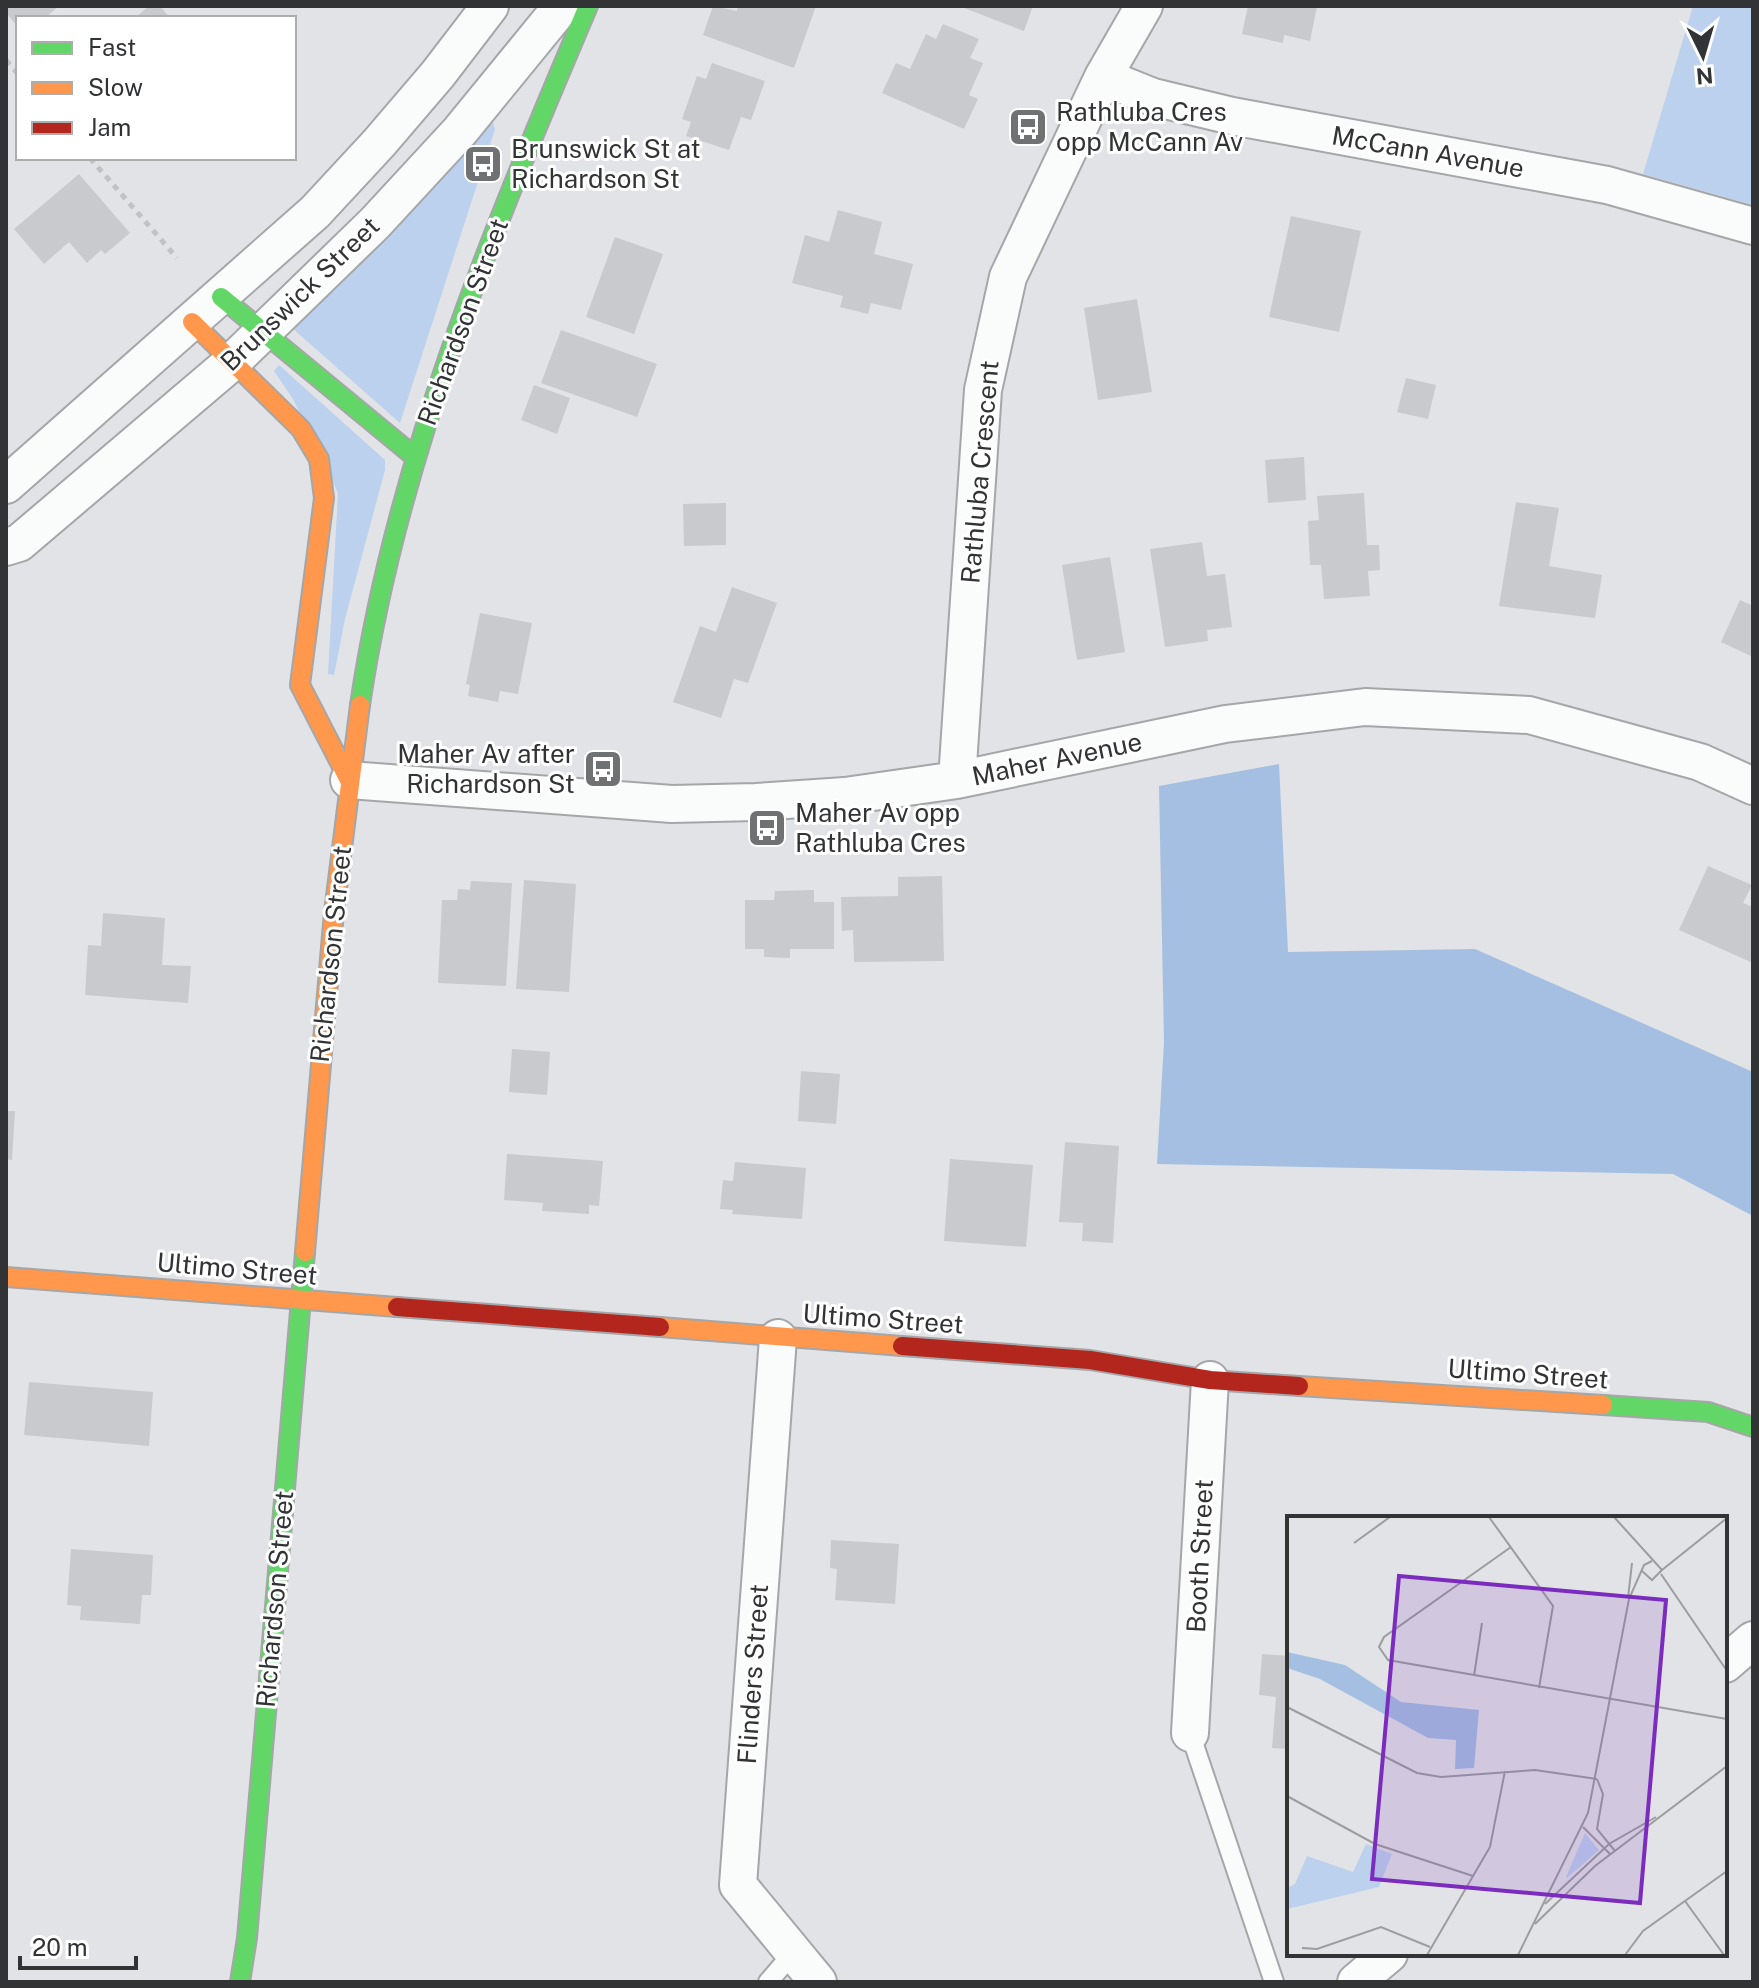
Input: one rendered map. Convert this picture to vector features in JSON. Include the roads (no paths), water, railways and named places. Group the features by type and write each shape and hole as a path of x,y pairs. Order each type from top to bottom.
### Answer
{"main road":[{"name":"Richardson Street","path":"240,1982 247,1938 334,912 349,780 388,554 447,358 489,244 588,6"},
{"path":"221,297 415,457"},
{"path":"192,322 301,429 319,459 324,498 300,685 349,780"},
{"name":"Ultimo Street","path":"6,1277 1090,1360 1210,1380 1708,1412 1753,1427"}],"street":[{"name":"Brunswick Street","path":"6,485 315,212 438,74 490,6"},
{"name":"Brunswick Street","path":"6,547 19,543 263,333 375,223 460,131 562,6"},
{"name":"Rathluba Crescent","path":"957,780 983,390 1008,277 1103,77 1144,6"},
{"name":"McCann Avenue","path":"1103,77 1153,97 1232,116 1607,185 1753,226"},
{"name":"Maher Avenue","path":"349,780 672,804 845,796 957,780 1225,724 1365,707 1529,715 1700,762 1753,786"},
{"name":"Flinders Street","path":"778,1338 738,1885 818,1982"},
{"name":"Booth Street","path":"1190,1733 1210,1380"},
{"path":"1727,1662 1753,1640"},
{"name":"Richardson Street","path":"247,1938 251,1982"},
{"path":"1356,1982 1387,1956"}],"lane":[{"path":"1190,1733 1274,1982"},
{"path":"768,1982 793,1953"}],"place":[{"name":"Rathluba Cres opp McCann Av","path":"1028,127"},
{"name":"Brunswick St at Richardson St","path":"483,164"},
{"name":"Maher Av after Richardson St","path":"603,769"},
{"name":"Maher Av opp Rathluba Cres","path":"767,828"}]}
